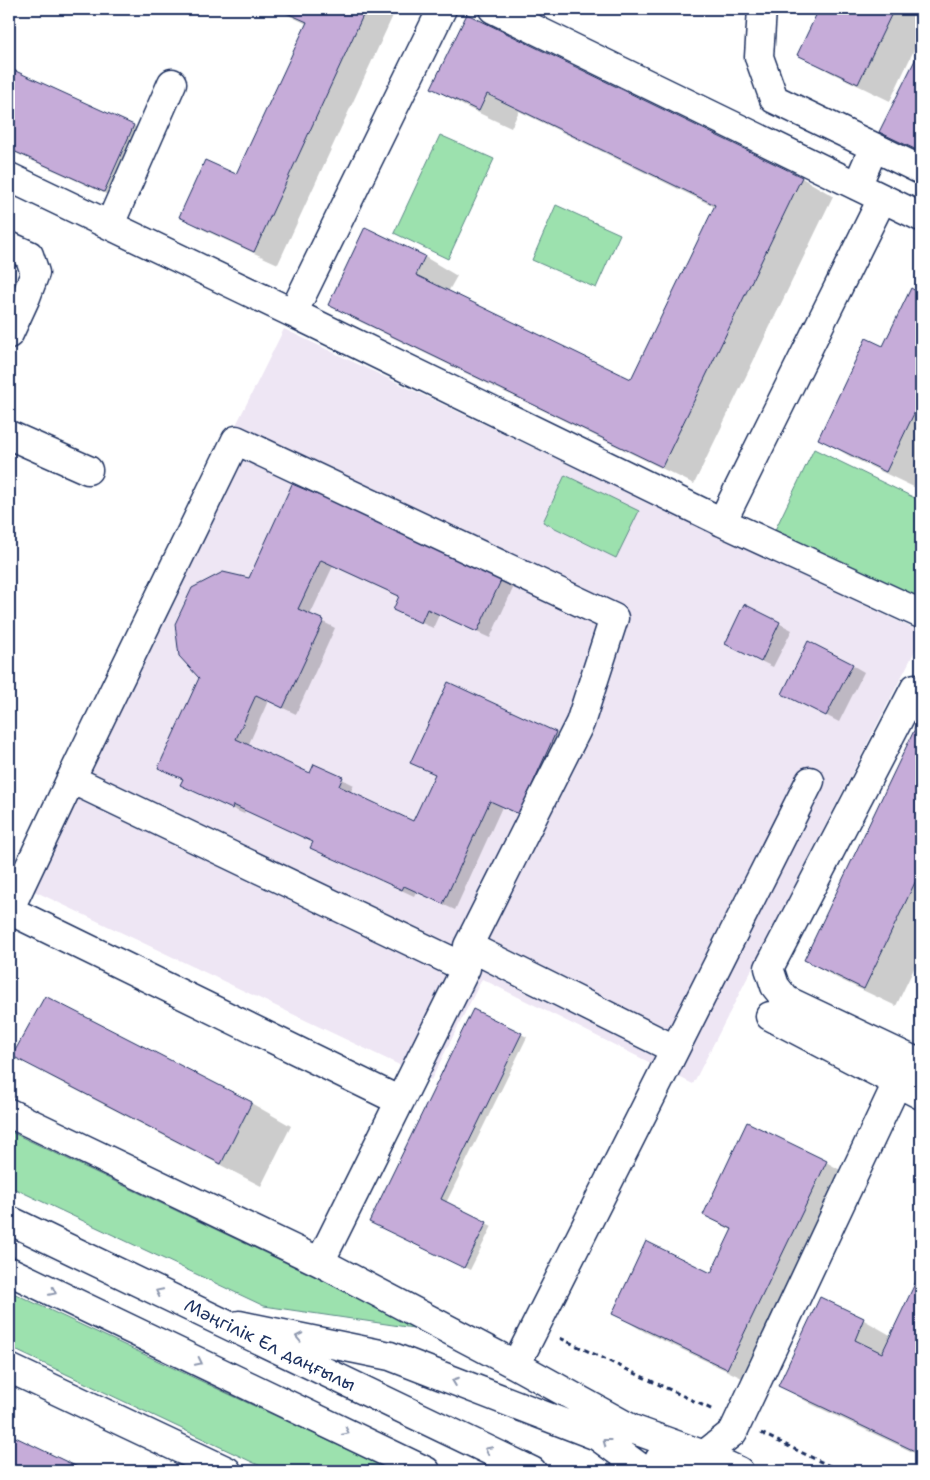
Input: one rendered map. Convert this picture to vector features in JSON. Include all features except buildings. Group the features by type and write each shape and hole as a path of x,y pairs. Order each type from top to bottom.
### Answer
{"main road":[{"path":"293,313 442,9"},
{"path":"493,9 921,218"},
{"path":"762,9 759,57 774,99 921,170"},
{"path":"110,224 172,83"},
{"path":"857,186 874,147"},
{"path":"9,176 722,522 921,614"},
{"path":"722,522 882,199"},
{"path":"9,246 29,255 35,273 26,298 9,334"},
{"path":"9,435 88,470"},
{"path":"320,1262 400,1101 580,723 614,618 236,440 9,910 400,1101"},
{"path":"915,688 769,968 775,986 786,1000 921,1064"},
{"path":"71,779 674,1050"},
{"path":"516,1365 810,781"},
{"path":"219,1321 390,1356 597,1436 655,1467 704,1455 733,1432 909,1089 770,1016"},
{"path":"9,1113 320,1262 516,1365 632,1429 704,1455 739,1471"},
{"name":"Мәңгілік Ел даңғылы","path":"9,1220 532,1471"},
{"path":"9,1271 426,1471"},
{"path":"9,1368 227,1471"},
{"path":"632,1429 655,1467"}],"path":[{"path":"536,1326 840,1471"}],"shaded area":[{"path":"284,329 921,632 921,639 693,1084 482,979 431,1080 9,879"}],"green space":[{"path":"440,135 494,159 448,259 394,233"},
{"path":"556,205 620,234 596,288 532,260"},
{"path":"814,449 921,501 921,602 775,530"},
{"path":"565,475 639,511 616,558 543,522"},
{"path":"9,1131 427,1330 264,1306 9,1186"},
{"path":"9,1291 393,1471 271,1471 9,1347"}]}
